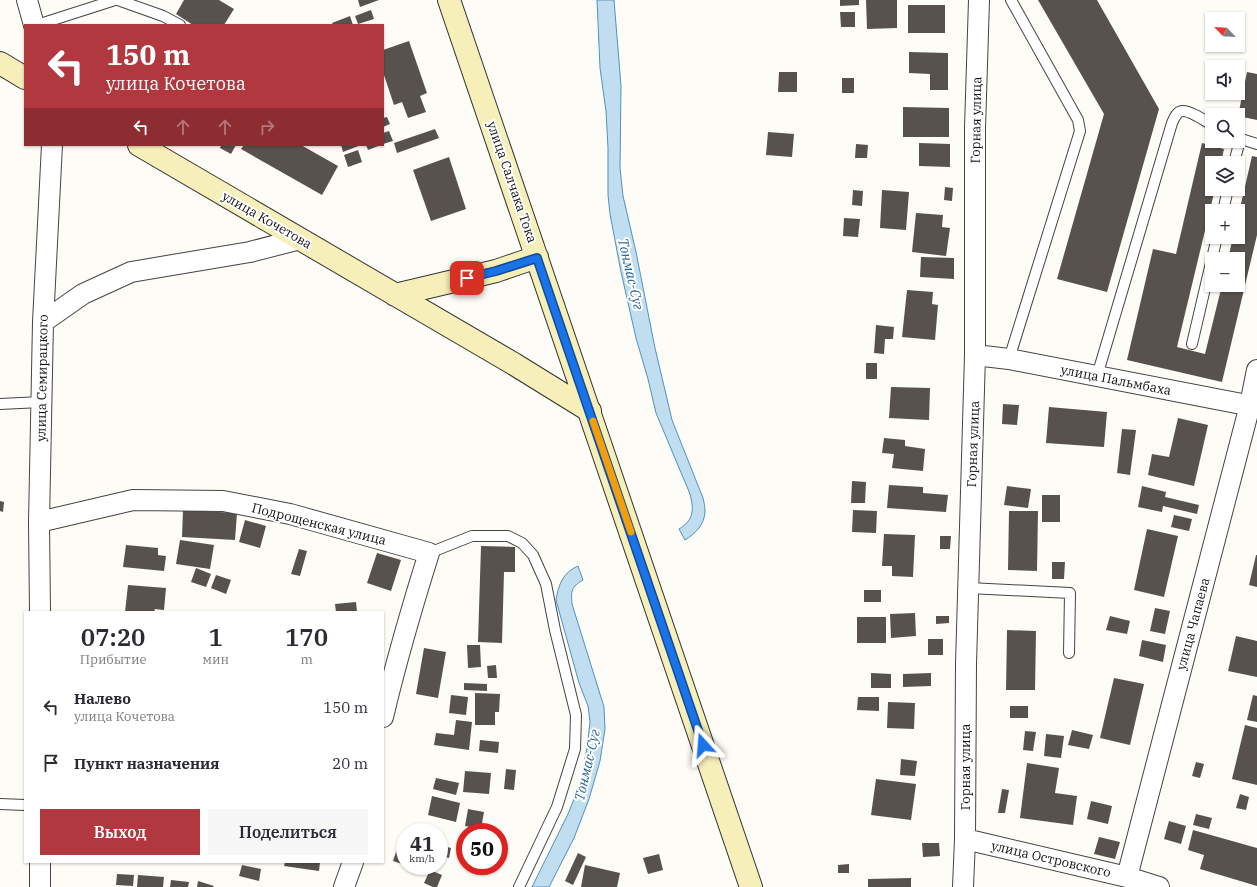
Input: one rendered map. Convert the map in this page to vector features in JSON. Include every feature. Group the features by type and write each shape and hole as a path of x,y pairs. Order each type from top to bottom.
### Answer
{"main road":[{"name":"улица Салчака Тока","path":"449,0 751,887"},
{"path":"0,63 24,77"},
{"name":"улица Кочетова","path":"141,146 590,411"},
{"path":"395,295 496,271 537,258"}],"street":[{"path":"26,0 36,24"},
{"name":"Горная улица","path":"963,887 965,839 966,664 976,355 976,128 979,0"},
{"name":"улица Семирацкого","path":"40,611 39,522 43,322 52,146"},
{"path":"43,322 83,294 131,272 250,252 300,239"},
{"name":"улица Пальмбаха","path":"976,355 1009,359 1254,406"},
{"name":"улица Чапаева","path":"1127,877 1254,406 1257,370"},
{"name":"Подрощенская улица","path":"39,522 133,500 223,501 290,514 429,553"},
{"path":"384,713 393,676 429,553"},
{"name":"улица Островского","path":"965,839 1127,877 1159,887"},
{"path":"40,863 40,887"},
{"path":"344,887 353,863"}],"lane":[{"path":"39,24 116,0 162,16 178,24"},
{"path":"1009,359 1080,131 1078,120 1012,0"},
{"path":"1097,376 1172,123 1176,115 1182,111 1190,112 1205,121"},
{"path":"1245,141 1257,144"},
{"path":"1192,344 1215,244"},
{"path":"0,404 41,402"},
{"path":"429,553 472,536 508,536 522,543 533,555 546,584 555,630 576,715 575,749 557,807 519,887"},
{"path":"969,588 1070,593 1069,653"},
{"path":"0,804 24,805"}],"water":[{"name":"Тонмас-Суг","path":"597,0 614,0 621,86 620,168 623,196 655,348 672,420 703,498 704,504 705,516 701,524 696,532 685,540 679,529 688,522 692,514 690,494 656,413 636,338 610,214 608,195 606,111 600,68"},
{"name":"Тонмас-Суг","path":"578,566 583,580 574,587 572,604 604,707 605,729 600,761 589,799 574,838 549,887 532,887 568,814 580,784 587,748 590,722 588,706 579,683 556,600 562,580 569,572"}],"building":[{"path":"184,0 219,0 234,9 225,24 191,24 176,14"},
{"path":"358,0 379,0 360,7"},
{"path":"840,0 859,0 859,5 840,6"},
{"path":"866,0 897,0 897,28 867,29"},
{"path":"1038,0 1097,0 1159,109 1107,292 1057,279 1104,114"},
{"path":"908,5 945,5 945,33 908,33"},
{"path":"371,10 374,19 358,24 355,16"},
{"path":"840,12 855,12 855,27 841,27"},
{"path":"350,16 353,24 332,24"},
{"path":"409,41 427,93 420,96 426,112 408,118 402,102 394,105 384,75 384,50"},
{"path":"909,52 948,53 948,90 930,90 930,74 909,73"},
{"path":"779,72 797,72 797,92 778,92"},
{"path":"1247,72 1257,74 1257,120 1245,117 1245,108 1240,108 1241,100 1245,100 1245,82"},
{"path":"842,78 854,78 854,93 842,93"},
{"path":"903,107 949,108 949,137 903,137"},
{"path":"387,117 390,124 384,127 384,118"},
{"path":"435,129 439,138 397,153 394,143"},
{"path":"389,131 393,141 384,144 384,133"},
{"path":"768,132 794,134 792,157 766,155"},
{"path":"919,143 950,144 950,167 919,166"},
{"path":"1202,143 1205,144 1205,148 1224,149 1222,156 1205,156 1205,196 1213,196 1211,204 1205,204 1205,231 1177,347 1205,354 1220,292 1243,292 1222,382 1127,360 1153,249 1176,254"},
{"path":"856,144 868,145 867,158 855,158"},
{"path":"221,146 235,146 231,154 220,148"},
{"path":"243,146 303,146 338,166 322,195 241,149"},
{"path":"341,146 358,146 343,152"},
{"path":"366,146 378,146 368,150"},
{"path":"358,150 362,162 348,167 344,155"},
{"path":"1252,156 1257,157 1257,235 1245,285 1245,252 1230,252 1231,244 1245,244 1245,204 1241,204 1243,196 1245,196 1245,186"},
{"path":"449,157 466,209 431,221 413,170"},
{"path":"945,187 953,188 952,201 944,200"},
{"path":"853,190 863,191 862,206 852,205"},
{"path":"882,190 909,192 906,230 880,228"},
{"path":"916,213 943,215 942,227 950,228 946,256 912,252"},
{"path":"844,218 860,219 858,237 843,236"},
{"path":"921,257 954,258 954,279 920,277"},
{"path":"907,290 933,292 932,304 938,305 935,340 902,337"},
{"path":"876,325 894,327 893,339 885,339 884,354 874,353"},
{"path":"866,363 877,363 877,379 866,379"},
{"path":"891,387 930,388 929,420 889,418"},
{"path":"1003,404 1019,405 1017,425 1002,424"},
{"path":"1049,407 1107,412 1104,447 1046,443"},
{"path":"1178,418 1208,425 1194,486 1148,475 1152,454 1169,457"},
{"path":"1122,429 1136,430 1130,475 1117,473"},
{"path":"884,438 905,440 905,446 925,449 923,471 892,468 894,454 882,453"},
{"path":"852,481 866,482 865,503 851,503"},
{"path":"889,485 923,487 923,493 948,495 946,512 887,508"},
{"path":"1007,486 1031,489 1028,508 1004,505"},
{"path":"1142,486 1166,492 1165,497 1199,505 1197,514 1163,506 1162,512 1138,507"},
{"path":"1042,495 1060,495 1060,522 1042,522"},
{"path":"0,501 4,502 3,512 0,511"},
{"path":"183,510 237,513 235,540 182,537"},
{"path":"853,510 877,511 876,533 852,532"},
{"path":"1009,511 1038,511 1037,571 1008,570"},
{"path":"1174,515 1192,519 1189,531 1171,527"},
{"path":"245,520 266,526 260,548 239,542"},
{"path":"1147,529 1178,536 1164,597 1134,590"},
{"path":"884,534 915,535 913,577 892,576 892,566 882,566"},
{"path":"940,536 951,536 950,549 940,549"},
{"path":"180,540 214,545 210,569 176,564"},
{"path":"126,545 158,548 158,555 166,556 164,571 123,567"},
{"path":"481,546 515,547 515,572 504,572 502,643 478,642"},
{"path":"299,549 307,551 300,576 291,574"},
{"path":"377,553 401,560 391,591 367,583"},
{"path":"1257,555 1257,587 1249,585"},
{"path":"1052,562 1065,562 1064,579 1052,579"},
{"path":"196,568 211,574 206,587 191,582"},
{"path":"216,575 231,580 226,594 211,588"},
{"path":"128,585 166,588 164,610 155,609 154,611 125,611"},
{"path":"864,590 881,590 881,602 864,602"},
{"path":"356,602 357,611 336,611 335,604"},
{"path":"1155,608 1170,611 1165,634 1150,631"},
{"path":"915,613 916,636 891,638 890,614"},
{"path":"936,616 949,616 949,623 936,624"},
{"path":"1110,616 1130,621 1127,634 1106,630"},
{"path":"857,617 886,617 886,643 857,643"},
{"path":"1007,630 1036,631 1035,690 1006,690"},
{"path":"1236,636 1257,641 1257,677 1228,671"},
{"path":"928,639 943,639 943,655 928,655"},
{"path":"1142,640 1166,645 1163,662 1139,656"},
{"path":"467,645 480,645 481,667 468,668"},
{"path":"424,648 446,652 438,698 416,694"},
{"path":"496,665 497,678 488,678 487,666"},
{"path":"871,673 891,674 891,688 871,688"},
{"path":"931,673 931,686 903,687 903,674"},
{"path":"1114,678 1144,684 1130,745 1100,738"},
{"path":"464,683 487,684 487,691 464,690"},
{"path":"475,693 500,694 499,712 495,712 495,725 475,725"},
{"path":"451,695 468,697 466,715 449,713"},
{"path":"1253,695 1257,696 1257,722 1247,720"},
{"path":"858,697 879,697 879,711 857,710"},
{"path":"888,702 915,703 914,729 887,728"},
{"path":"1010,706 1028,706 1028,718 1010,718"},
{"path":"456,720 472,722 469,750 434,745 436,733 454,735"},
{"path":"1245,725 1257,728 1257,785 1232,779"},
{"path":"1072,730 1093,735 1089,749 1068,745"},
{"path":"1025,731 1036,732 1033,751 1023,750"},
{"path":"1046,734 1064,736 1061,758 1044,756"},
{"path":"480,740 499,742 498,753 479,751"},
{"path":"901,759 917,761 915,776 900,775"},
{"path":"1196,762 1204,764 1200,778 1192,776"},
{"path":"1027,763 1059,768 1055,793 1077,796 1073,825 1020,818"},
{"path":"506,769 516,770 514,790 504,789"},
{"path":"465,771 491,773 489,794 463,792"},
{"path":"436,778 459,783 456,795 433,789"},
{"path":"876,779 916,784 911,820 871,815"},
{"path":"1002,789 1009,790 1005,813 998,813"},
{"path":"1240,794 1249,797 1246,810 1236,808"},
{"path":"432,796 460,803 456,822 428,815"},
{"path":"1091,801 1112,806 1108,824 1087,819"},
{"path":"468,809 484,812 482,823 466,823"},
{"path":"1196,814 1212,818 1209,829 1193,825"},
{"path":"1169,821 1186,826 1181,844 1164,839"},
{"path":"1193,830 1257,848 1257,886 1200,869 1204,855 1188,850"},
{"path":"1099,837 1120,842 1115,859 1094,854"},
{"path":"922,843 939,843 940,856 923,857"},
{"path":"448,847 451,848 448,858"},
{"path":"396,852 396,862 393,861"},
{"path":"578,853 586,857 573,885 565,881"},
{"path":"659,854 663,870 648,874 643,858"},
{"path":"285,863 320,863 319,871 284,866"},
{"path":"849,864 849,873 838,873 838,865"},
{"path":"242,865 261,869 259,881 239,876"},
{"path":"585,865 620,873 617,887 581,887"},
{"path":"117,874 134,875 133,886 116,885"},
{"path":"138,875 164,877 163,887 137,887"},
{"path":"428,875 442,875 437,887 424,883"},
{"path":"911,878 911,887 868,887 868,879"},
{"path":"171,880 189,882 188,887 170,887"},
{"path":"198,881 214,886 197,887"}],"slow traffic":[{"path":"593,421 631,532"}],"route":[{"path":"467,278 496,271 537,258 703,745"}]}
